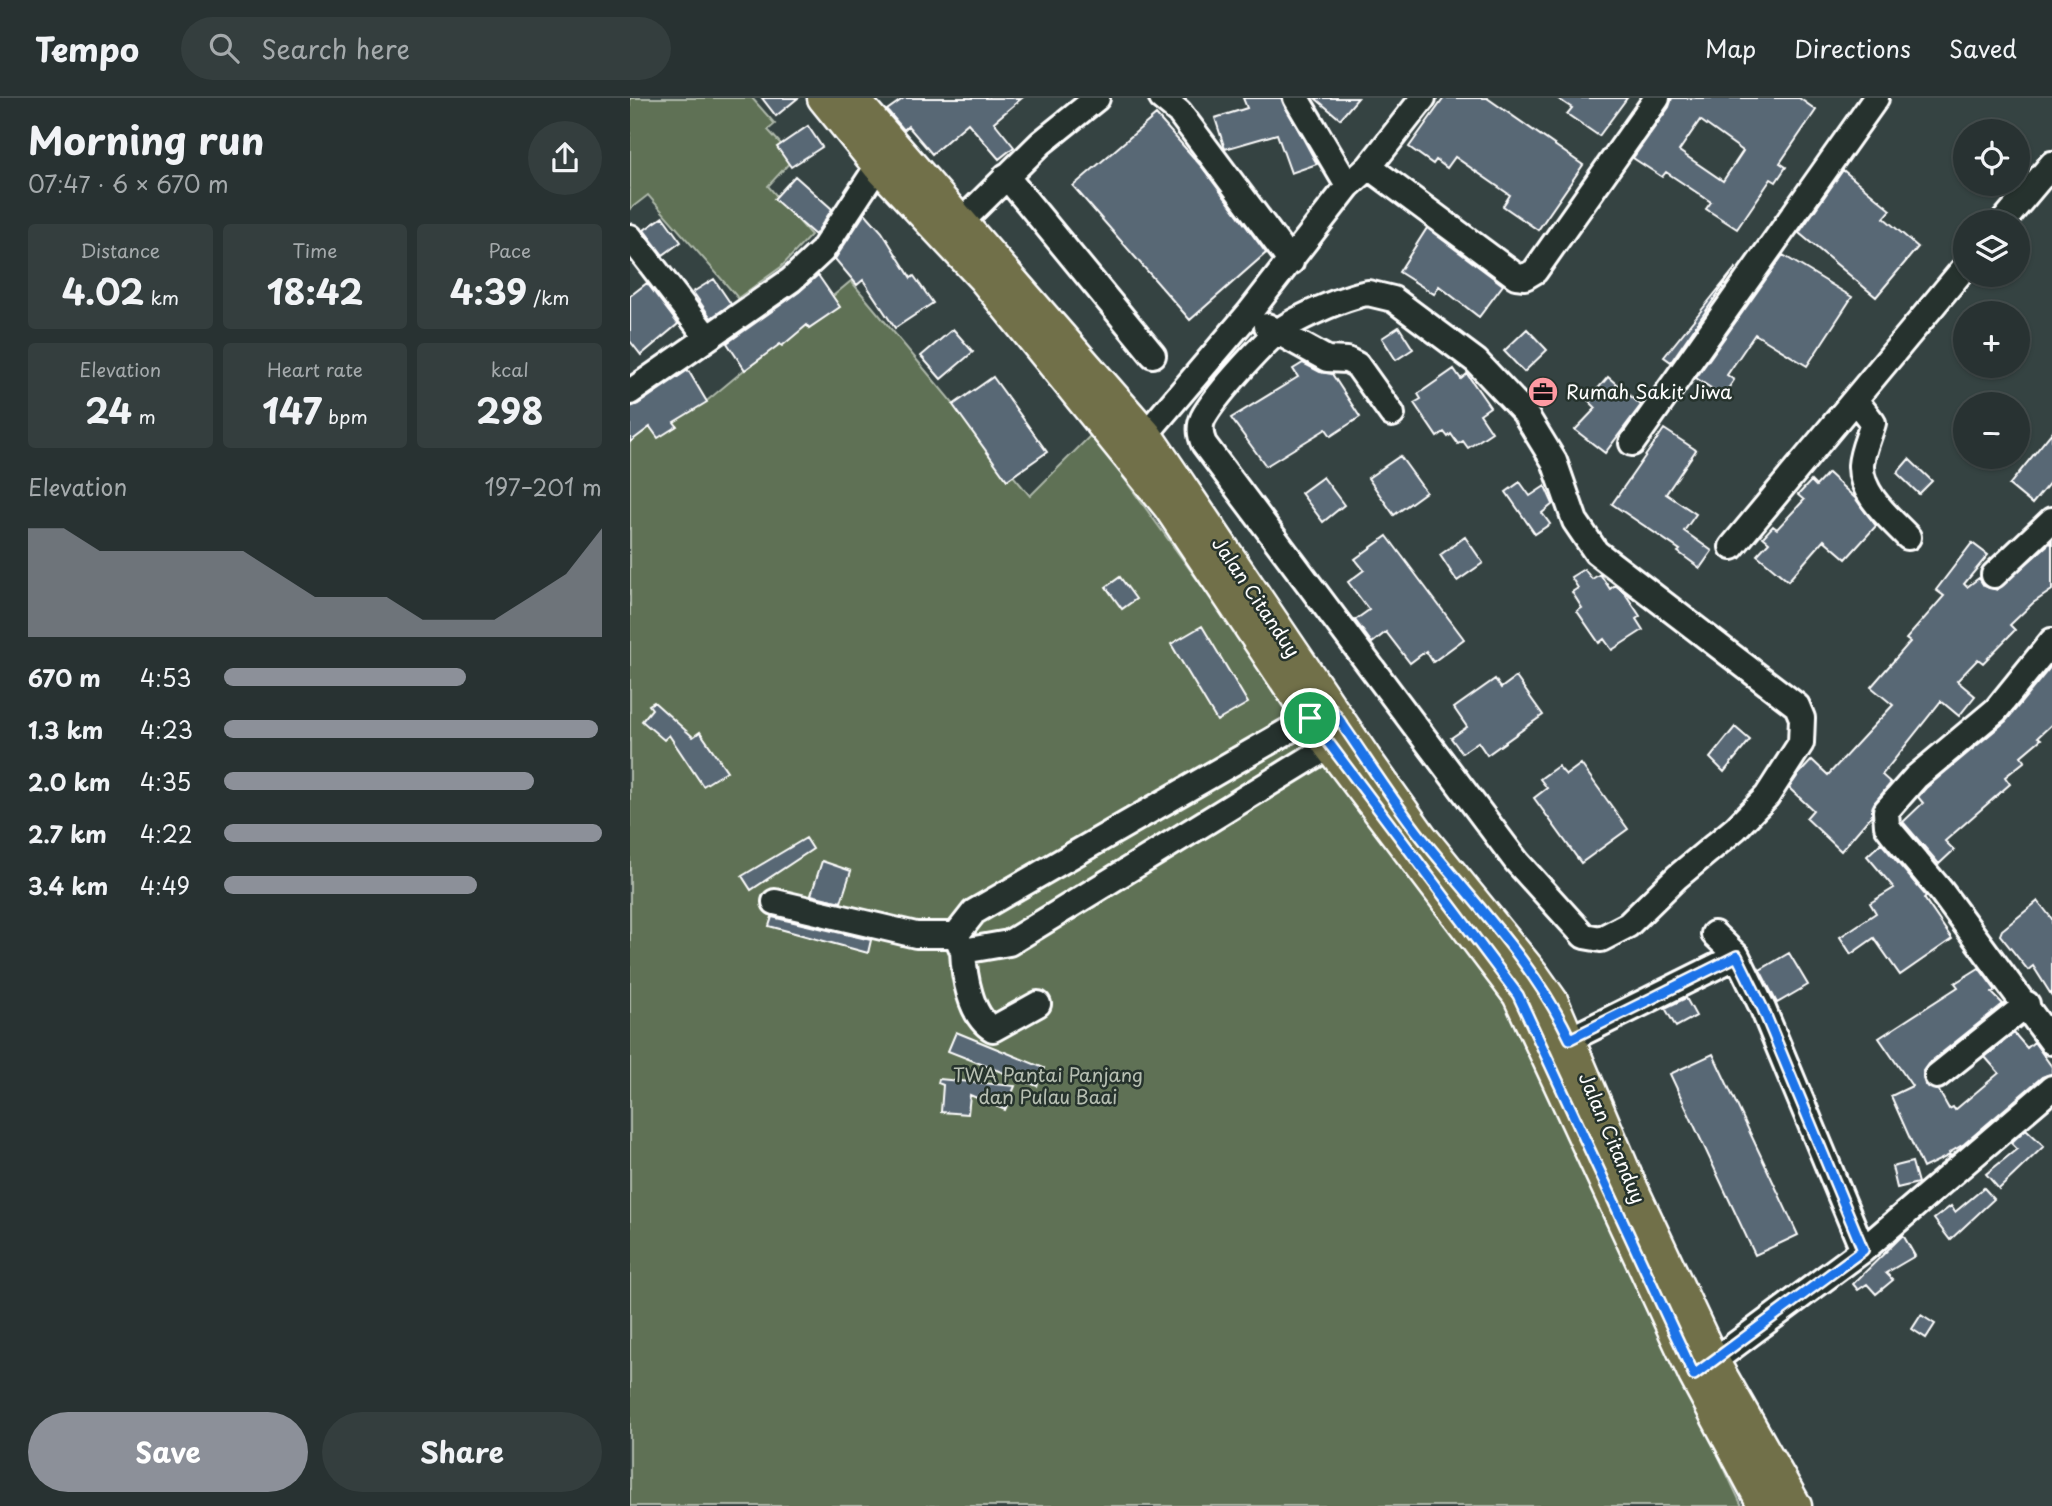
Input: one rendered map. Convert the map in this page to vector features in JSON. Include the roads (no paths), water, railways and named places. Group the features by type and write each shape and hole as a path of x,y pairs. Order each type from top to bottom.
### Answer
{"main road":[{"name":"Jalan Citanduy","path":"823,98 878,166 983,278 1168,506 1320,713 1518,995 1704,1369 1796,1506"},
{"name":"Jalan Citanduy","path":"853,98 1146,434 1320,713"},
{"name":"Jalan Citanduy","path":"1339,740 1421,836 1553,1002 1704,1369 1765,1506"}],"street":[{"path":"961,222 1006,176 1097,98"},
{"path":"1162,98 1179,113 1291,262"},
{"path":"1296,98 1348,186"},
{"path":"1146,434 1250,312 1348,186 1369,167 1423,98"},
{"path":"1369,167 1516,276 1525,277 1535,271 1657,98"},
{"path":"1632,443 1876,98"},
{"path":"2013,210 2052,164"},
{"path":"630,392 791,280 822,251 878,166"},
{"path":"1006,176 1153,355"},
{"path":"630,237 707,337"},
{"path":"1732,547 1953,282"},
{"path":"1368,293 1393,299 1476,361 1524,412 1554,461 1576,522 1596,552 1797,706 1802,718 1801,743 1767,796 1628,925 1601,939 1584,936 1517,862 1204,444 1199,434 1202,419 1276,333 1345,296 1368,293"},
{"path":"1250,312 1276,333 1327,359 1347,360 1357,365 1392,414"},
{"path":"1855,400 1873,423 1861,468 1865,483 1872,499 1908,537"},
{"path":"1994,575 2052,520"},
{"path":"2052,641 1996,710 1916,777 1886,811 1887,826 1941,891 2027,1004 2052,1042"},
{"path":"1038,1004 993,1029 986,1026 967,984 960,943 974,912 1320,713"},
{"path":"775,902 960,943 1009,943 1339,740"},
{"path":"1714,934 1737,956 1763,1009 1863,1250"},
{"path":"1570,1039 1737,956"},
{"path":"1937,1076 2027,1004"},
{"path":"1704,1369 1863,1250 2052,1088"}],"place":[{"name":"Rumah Sakit Jiwa","path":"1543,392"}],"park label":[{"name":"TWA Pantai Panjang dan Pulau Baai","path":"1048,1086"}]}
